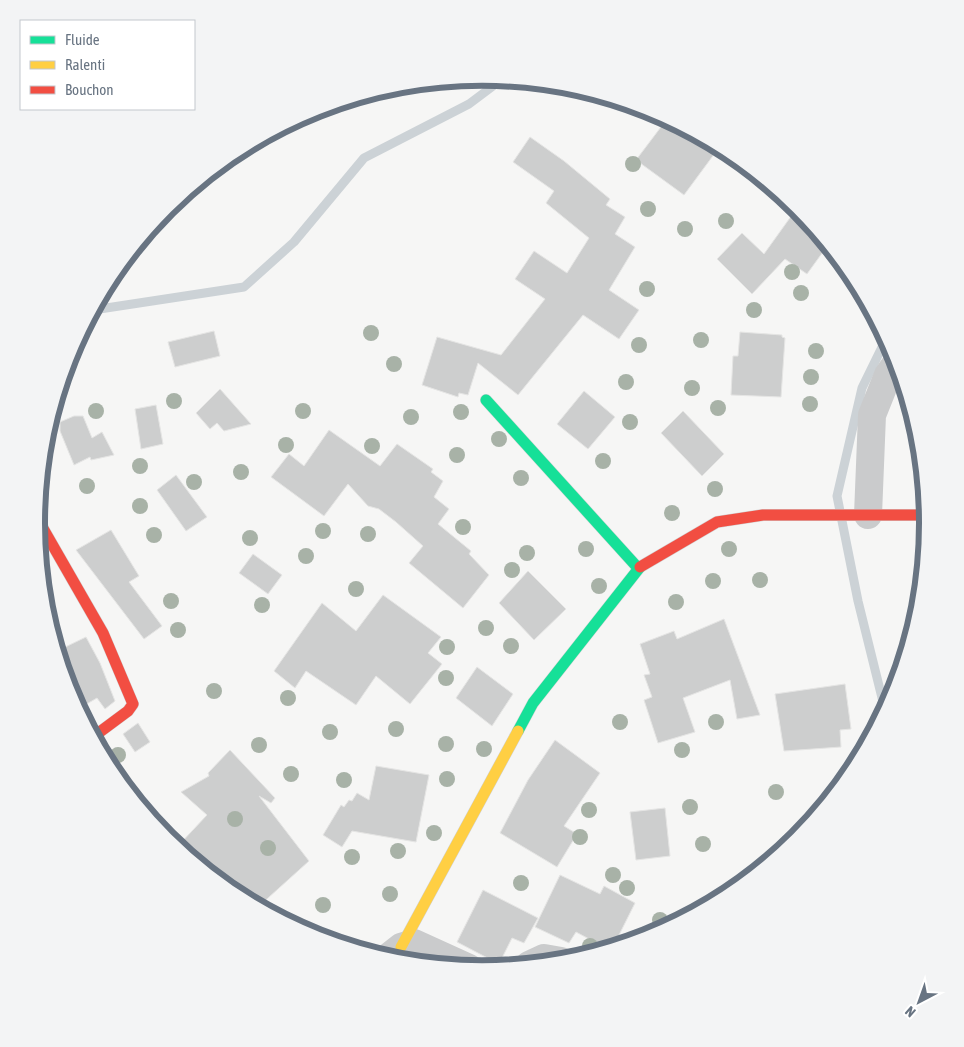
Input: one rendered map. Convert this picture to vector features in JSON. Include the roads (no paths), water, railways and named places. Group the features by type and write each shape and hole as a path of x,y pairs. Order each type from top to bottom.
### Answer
{"street":[{"path":"868,515 872,414 891,370"},
{"path":"486,400 638,568"},
{"path":"395,952 533,703 638,568 717,522 763,515 919,515"},
{"path":"45,533 93,616 129,691 133,704 128,711 99,733"},
{"path":"396,952 414,943 451,960"}],"waterway":[{"path":"102,309 244,287 294,242 364,158 469,104 493,86"},
{"path":"882,347 862,388 837,496 858,601 882,699"}]}
